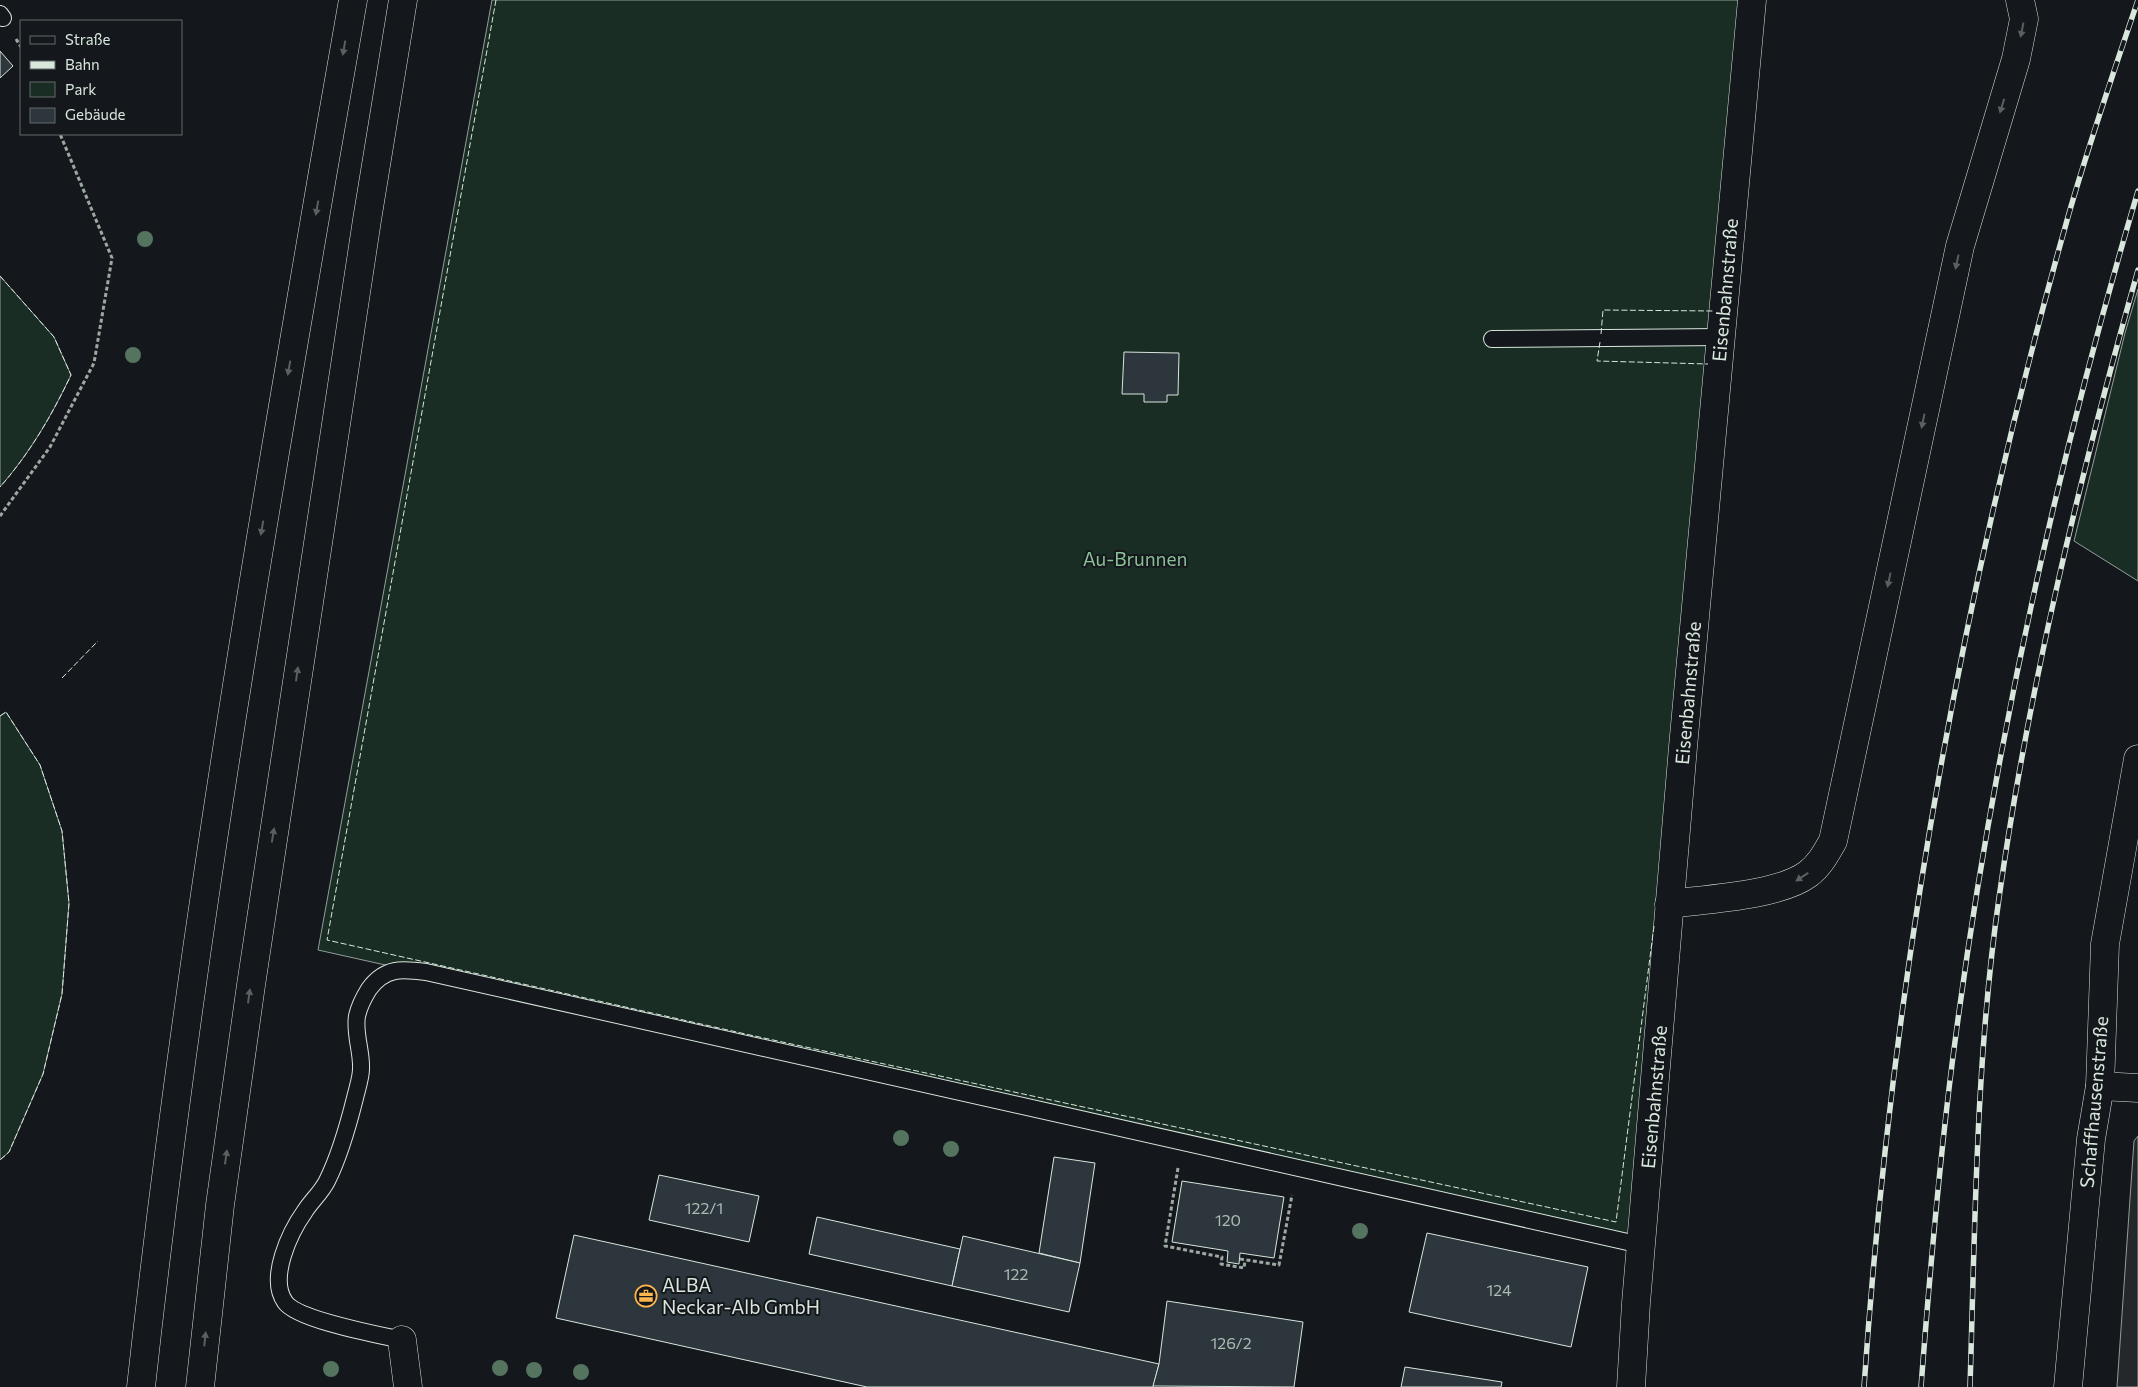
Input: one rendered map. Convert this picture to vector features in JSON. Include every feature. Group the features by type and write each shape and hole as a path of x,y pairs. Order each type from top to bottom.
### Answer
{"main road":[{"path":"141,1387 165,1180 223,775 258,552 353,0"},
{"path":"200,1387 220,1205 253,966 367,220 403,0"},
{"name":"Eisenbahnstraße","path":"1631,1387 1636,1303 1669,904 1752,0"},
{"path":"1669,904 1759,892 1793,883 1808,874 1821,862 1833,841 1960,246 2016,60 2024,19 2020,0"},
{"name":"Schaffhausenstraße","path":"2068,1387 2091,1139 2100,1086 2106,944 2138,759"},
{"path":"2100,1086 2138,1088"},
{"path":"402,1340 408,1387"}],"lane":[{"path":"1492,339 1721,337"},
{"path":"402,1340 352,1329 298,1312 285,1303 278,1280 281,1260 293,1234 305,1211 323,1190 344,1138 362,1070 357,1017 364,996 377,979 389,972 407,969 1641,1245"}],"path":[{"path":"0,516 50,447 94,363 112,258 60,135"},
{"path":"1182,1142 1165,1246 1222,1257 1221,1264 1244,1268 1246,1260"},
{"path":"1240,1259 1279,1265 1297,1167"}],"green space":[{"name":"Au-Brunnen","path":"492,0 1752,0 1641,1245 318,950"},
{"path":"0,276 54,337 71,375 40,433 0,487"},
{"path":"2138,289 2138,581 2074,541 2125,333"},
{"path":"6,712 40,765 62,831 69,903 62,994 43,1074 9,1152 0,1160 0,716"}],"shaded area":[{"path":"2138,1136 2138,1387 2117,1387 2134,1141"}],"building":[{"path":"0,51 13,66 0,78"},
{"path":"1124,352 1179,353 1178,395 1167,395 1167,402 1144,402 1144,394 1122,394"},
{"path":"1054,1157 1095,1163 1080,1263 1039,1253"},
{"path":"659,1175 759,1196 749,1242 649,1220"},
{"path":"1182,1181 1284,1197 1274,1258 1240,1253 1239,1264 1227,1262 1228,1251 1172,1242"},
{"path":"817,1217 960,1249 952,1286 809,1254"},
{"path":"1427,1233 1588,1267 1571,1347 1409,1312"},
{"path":"574,1235 1159,1364 1153,1387 867,1387 556,1318"},
{"path":"963,1236 1080,1263 1069,1312 952,1286"},
{"path":"1167,1301 1303,1322 1294,1387 1153,1386 1159,1364"},
{"path":"1405,1367 1502,1382 1501,1387 1401,1387"}],"railway":[{"path":"1864,1387 1876,1239 1892,1092 1935,800 1962,655 1993,510 2066,224 2091,140 2138,0"},
{"path":"1921,1387 1936,1210 1950,1078 1971,927 1989,821 2030,609 2054,504 2080,399 2138,191"},
{"path":"1970,1387 1975,1203 1981,1080 1991,958 1999,898 2025,739 2058,582 2076,503 2138,270"}],"fence":[{"path":"496,0 327,940 750,1035 1616,1222 1654,926"},
{"path":"0,276 54,337 71,375 40,433 0,487"},
{"path":"1601,334 1603,310 1714,311"},
{"path":"1600,342 1597,361 1708,364"},
{"path":"62,678 98,641"},
{"path":"0,716 6,712 40,765 62,831 69,903 62,994 43,1074 9,1152 0,1160"}],"place":[{"name":"ALBA Neckar-Alb GmbH","path":"646,1296"}]}
